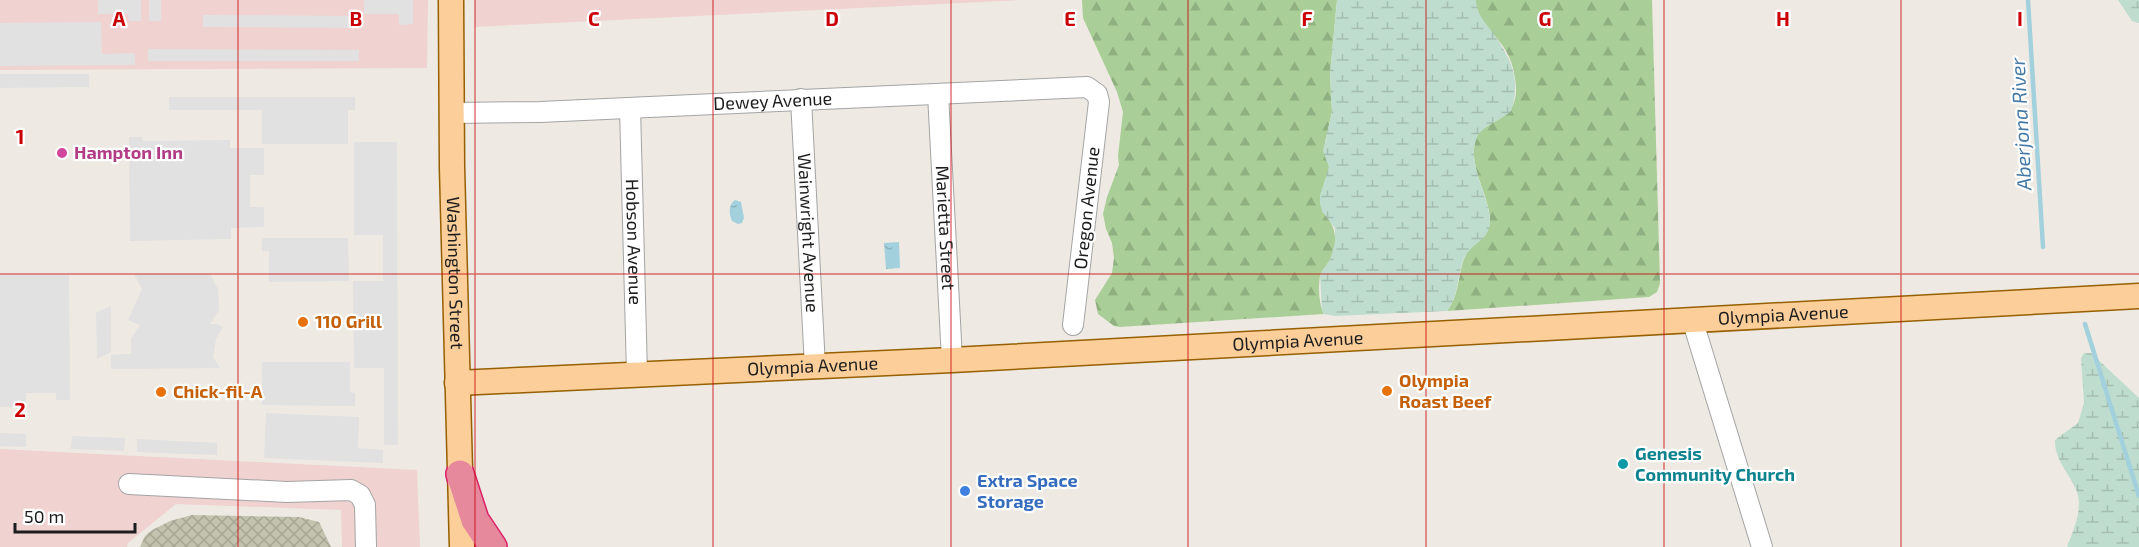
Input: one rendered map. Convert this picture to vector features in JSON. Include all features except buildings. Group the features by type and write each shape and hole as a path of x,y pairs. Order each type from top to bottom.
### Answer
{"highway":[{"path":"460,474 475,520 494,547"}],"main road":[{"name":"Washington Street","path":"452,0 451,113 462,547"},
{"name":"Olympia Avenue","path":"457,383 952,360 1692,318 2139,296"}],"street":[{"name":"Dewey Avenue","path":"451,113 630,108 1083,86 1095,92"},
{"name":"Oregon Avenue","path":"1074,325 1098,106 1095,92"},
{"name":"Marietta Street","path":"938,94 952,360"},
{"name":"Wainwright Avenue","path":"801,99 815,367"},
{"name":"Hobson Avenue","path":"630,108 638,375"},
{"path":"1692,318 1762,547"},
{"path":"129,484 279,492 351,490 360,495 365,505 366,547"}],"shaded area":[{"path":"0,0 428,0 427,68 0,70"},
{"path":"98,0 141,0 141,21 129,21 128,14 98,14"},
{"path":"149,0 161,0 161,21 149,21"},
{"path":"364,0 413,0 413,24 399,25 399,14 364,14"},
{"path":"475,0 1022,0 475,27"},
{"path":"203,15 362,16 362,28 203,27"},
{"path":"101,22 102,54 135,53 135,65 0,66 0,23"},
{"path":"148,49 359,50 359,61 148,61"},
{"path":"0,74 89,74 89,87 0,88"},
{"path":"169,97 355,97 355,110 348,110 348,144 262,144 262,110 169,110"},
{"path":"129,137 142,137 143,141 230,140 230,148 264,148 264,175 250,175 250,207 264,207 264,227 231,228 231,239 130,241"},
{"path":"354,142 397,142 398,445 384,445 384,368 354,368 353,281 383,281 383,235 354,235"},
{"path":"262,238 348,238 349,281 269,282 269,251 262,251"},
{"path":"134,274 210,274 218,289 219,310 210,324 223,327 216,339 213,357 220,368 111,369 111,355 131,354 131,339 140,325 128,320 142,289"},
{"path":"0,275 69,275 70,400 56,400 56,393 26,393 26,407 0,407"},
{"path":"111,306 111,352 97,359 96,313"},
{"path":"262,362 350,362 350,392 355,393 355,406 262,405"},
{"path":"266,413 359,417 358,448 383,450 383,463 264,458"},
{"path":"0,433 26,434 26,447 0,446"},
{"path":"72,436 125,438 124,451 71,449"},
{"path":"137,439 217,443 217,455 137,452"},
{"path":"0,449 417,470 420,547 342,547 341,510 176,504 128,543 127,547 0,547"},
{"path":"192,515 299,517 319,522 331,547 140,547 145,536 152,530 170,521"}],"green space":[{"path":"1082,0 1337,0 1330,74 1332,112 1325,142 1329,167 1322,211 1333,228 1335,246 1320,276 1319,296 1324,314 1120,327 1114,326 1098,314 1095,300 1112,273 1114,258 1103,214 1119,165 1123,112 1117,92 1083,18"},
{"path":"1337,0 1476,0 1481,17 1507,55 1511,65 1515,86 1511,111 1482,131 1476,140 1474,150 1476,170 1489,212 1489,228 1464,258 1454,299 1447,311 1335,316 1324,314 1322,310 1320,275 1331,258 1335,242 1335,228 1322,211 1320,195 1329,167 1323,151 1332,112 1330,74"},
{"path":"1476,0 1652,0 1660,283 1657,292 1649,297 1447,311 1456,292 1464,259 1484,236 1489,225 1489,209 1475,161 1475,141 1484,128 1511,108 1515,99 1516,81 1510,59 1479,14"},
{"path":"2118,0 2139,0 2139,23 2132,21"},
{"path":"2084,353 2091,353 2139,398 2139,547 2067,547 2076,520 2079,499 2057,454 2055,440 2078,423 2084,403 2081,358"}],"water":[{"path":"735,200 741,202 744,218 742,223 738,224 732,221 730,213 731,204"},
{"path":"899,242 900,268 886,269 884,243"}],"waterway":[{"name":"Aberjona River","path":"2028,0 2043,247"},
{"name":"Aberjona River","path":"2085,324 2139,496"}],"place":[{"name":"Hampton Inn","path":"62,153"},
{"name":"110 Grill","path":"303,322"},
{"name":"Olympia Roast Beef","path":"1387,391"},
{"name":"Chick-fil-A","path":"161,392"},
{"name":"Genesis Community Church","path":"1623,464"},
{"name":"Extra Space Storage","path":"965,491"}]}
